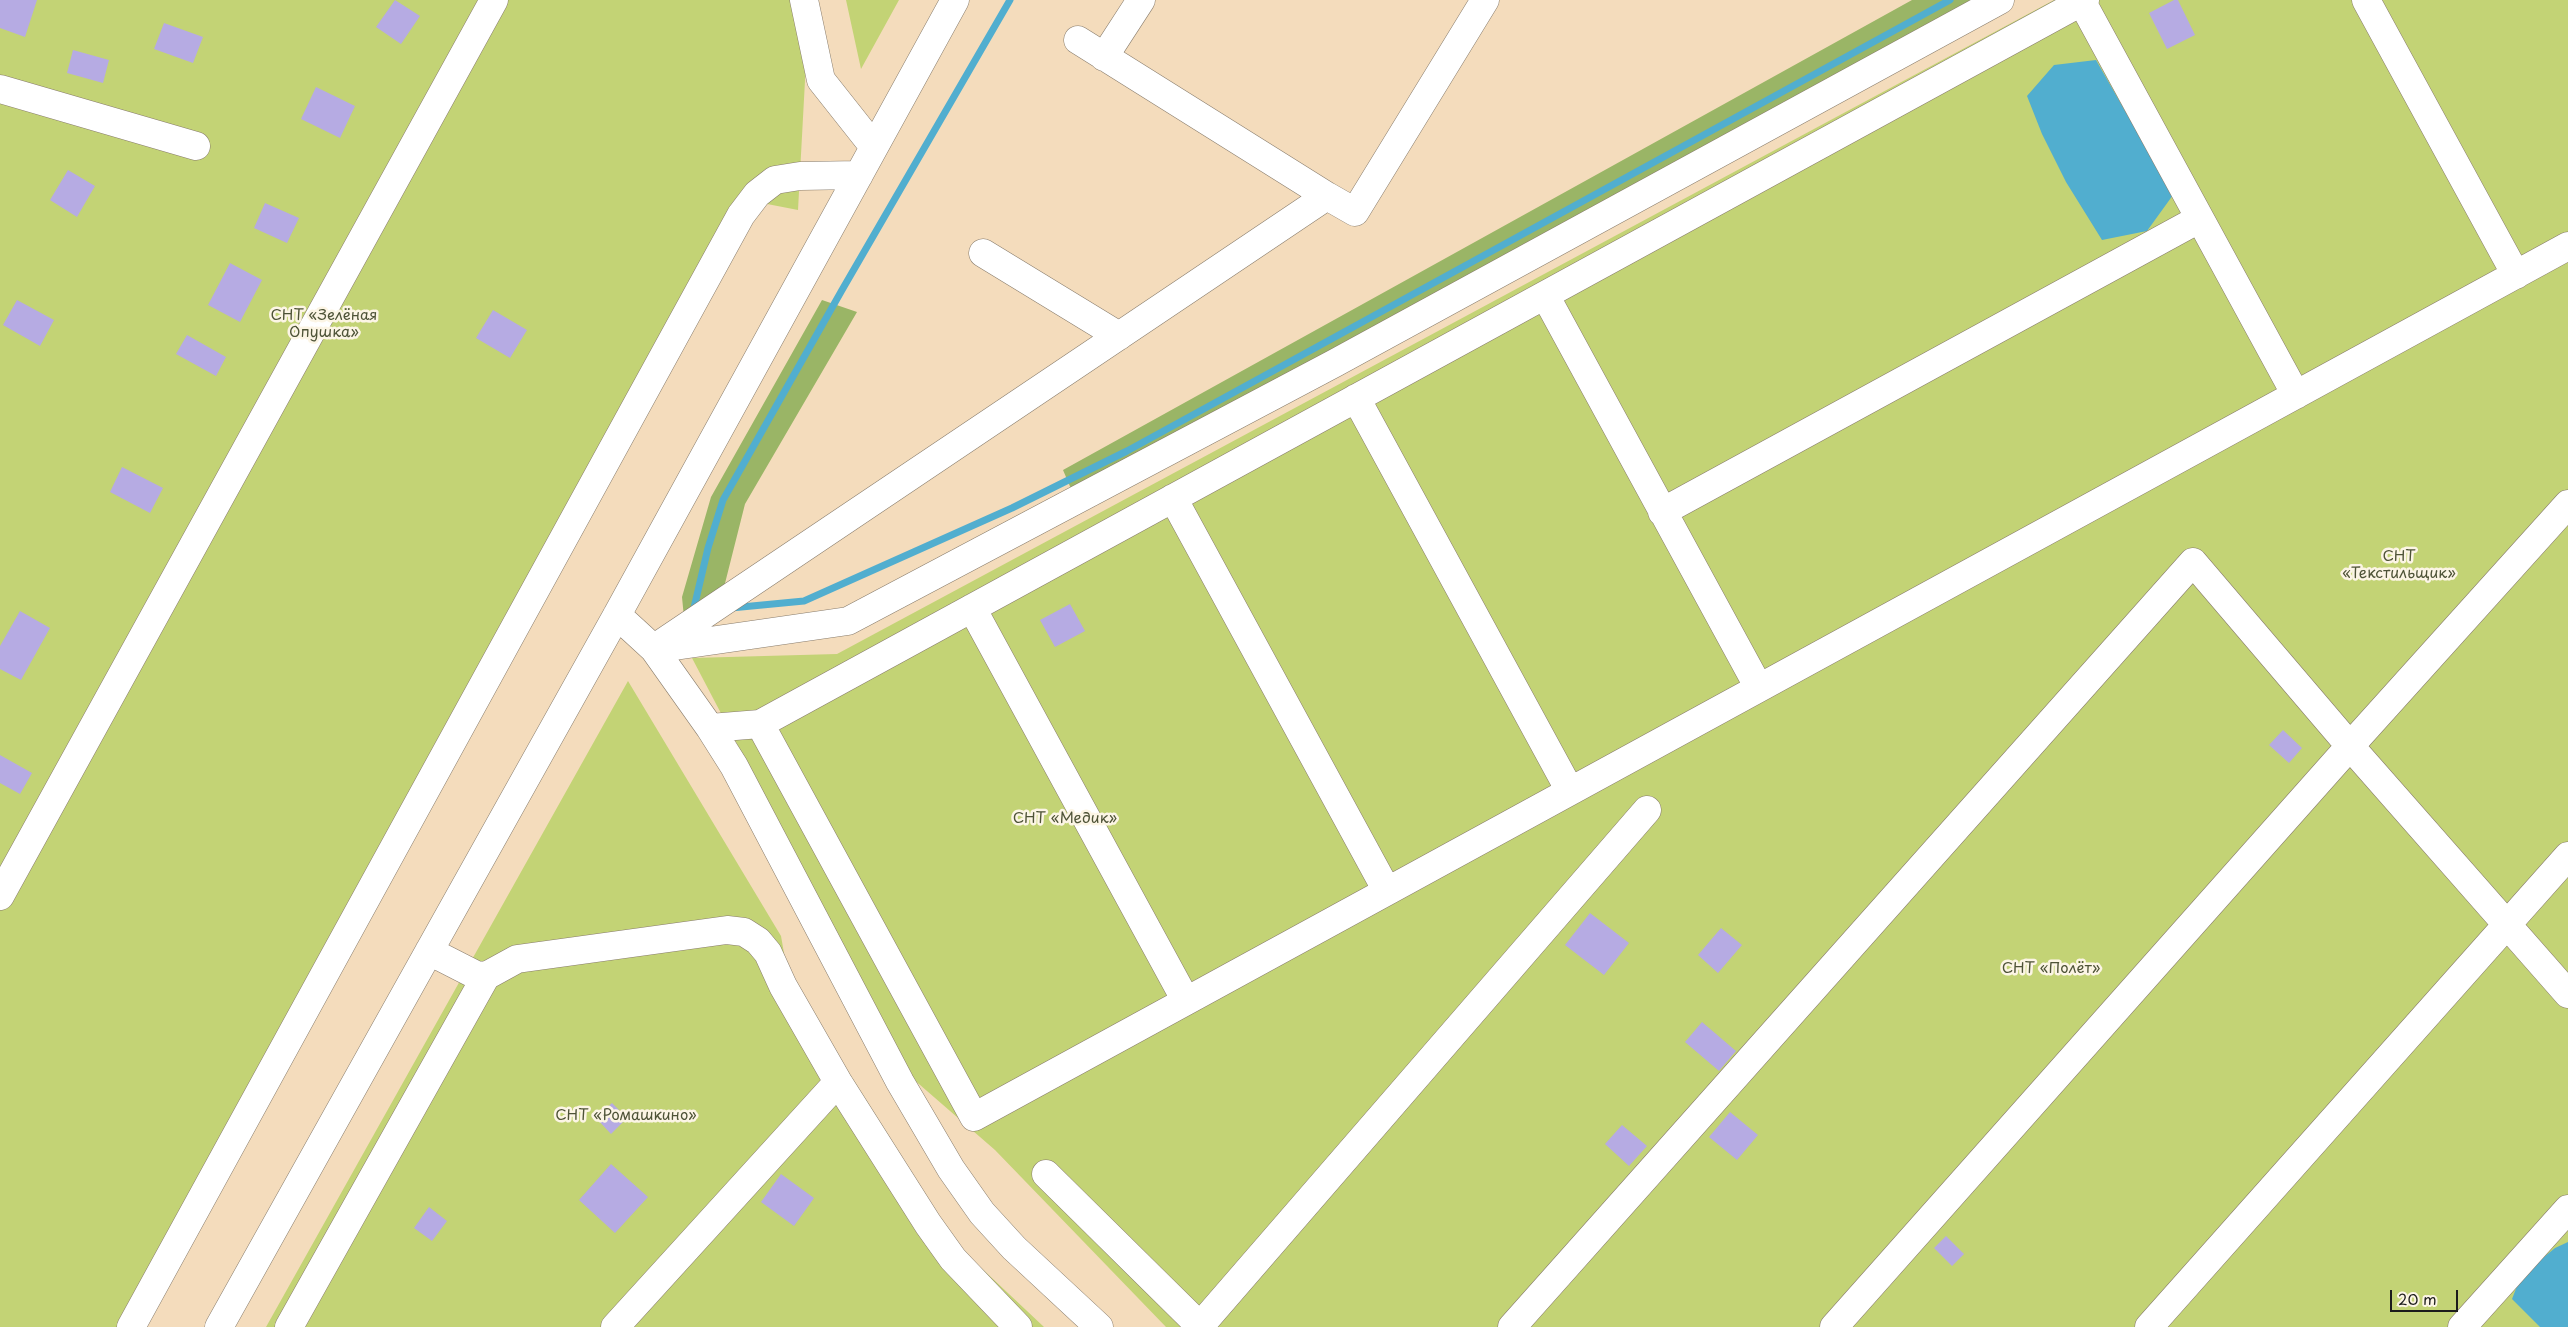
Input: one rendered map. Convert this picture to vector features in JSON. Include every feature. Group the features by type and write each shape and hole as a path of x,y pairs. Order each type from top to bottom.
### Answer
{"street":[{"path":"0,896 494,0"},
{"path":"804,0 821,80 874,147"},
{"path":"219,1327 617,615 956,0"},
{"path":"1104,57 1140,0"},
{"path":"1078,40 1355,212 1485,0"},
{"path":"654,649 848,621 1335,363 2000,0"},
{"path":"2366,0 2516,275"},
{"path":"710,728 760,724 2083,1 2199,219 2296,395"},
{"path":"0,89 196,146"},
{"path":"131,1327 741,215 757,194 775,180 800,176 858,175"},
{"path":"654,649 1327,196"},
{"path":"1662,512 2199,219"},
{"path":"760,724 974,1117 2568,246"},
{"path":"983,253 1119,336"},
{"path":"1545,295 1759,688"},
{"path":"1356,398 1570,792"},
{"path":"1173,498 1387,892"},
{"path":"1834,1327 2350,746 2568,504"},
{"path":"1512,1327 2193,562 2350,746 2568,994"},
{"path":"972,608 1186,1001"},
{"path":"617,615 654,649 710,728 734,766 900,1082 951,1170 982,1213 1014,1248 1099,1327"},
{"path":"1046,1174 1200,1326 1647,810"},
{"path":"2148,1327 2568,856"},
{"path":"289,1327 486,976 517,959 727,930 744,932 758,941 768,953 783,986 838,1082 953,1260 1018,1327"},
{"path":"429,952 476,975 486,976"},
{"path":"615,1327 838,1082"},
{"path":"2462,1327 2568,1209"}],"green space":[{"name":"СНТ «Зелёная Опушка»","path":"0,0 793,0 806,62 798,210 762,203 146,1327 0,1327"},
{"path":"846,0 899,0 861,69"},
{"path":"1912,0 1973,0 1072,491 1063,470"},
{"path":"2054,0 2568,0 2568,1327 1166,1327 995,1150 912,1078 692,658 837,654"},
{"path":"822,300 857,312 745,504 717,615 685,628 682,597 711,497"},
{"name":"СНТ «Ромашкино»","path":"628,681 781,936 788,976 958,1246 1044,1327 266,1327"}],"water":[{"path":"2096,60 2173,195 2147,231 2102,240 2066,182 2042,134 2027,96 2054,65"},
{"path":"2568,1242 2568,1327 2540,1327 2512,1299 2521,1276 2555,1248"}],"building":[{"path":"0,0 37,0 25,37 0,28"},
{"path":"395,0 420,16 401,44 376,27"},
{"path":"2174,0 2178,0 2195,35 2167,49 2149,13"},
{"path":"164,23 203,37 193,63 154,49"},
{"path":"73,50 109,60 103,83 67,73"},
{"path":"316,87 355,106 340,138 301,119"},
{"path":"68,170 95,186 77,217 50,200"},
{"path":"265,203 299,218 287,243 254,228"},
{"path":"230,263 262,280 240,322 208,305"},
{"path":"17,300 54,320 40,346 3,325"},
{"path":"493,310 527,330 510,358 476,338"},
{"path":"187,335 226,357 216,376 176,354"},
{"path":"122,467 163,488 150,513 110,492"},
{"path":"1070,604 1085,631 1055,647 1040,620"},
{"path":"20,611 50,628 21,680 0,669 0,646"},
{"path":"2283,730 2302,748 2289,763 2269,745"},
{"path":"0,755 32,773 20,794 0,783"},
{"path":"1590,913 1629,943 1604,975 1565,945"},
{"path":"1721,928 1742,945 1718,973 1698,955"},
{"path":"1702,1022 1736,1051 1719,1071 1685,1042"},
{"path":"612,1103 627,1118 611,1134 596,1118"},
{"path":"1730,1112 1758,1135 1737,1160 1709,1137"},
{"path":"1622,1125 1647,1146 1629,1166 1605,1144"},
{"path":"611,1164 648,1197 615,1233 579,1200"},
{"path":"781,1174 814,1198 794,1226 761,1202"},
{"path":"429,1207 447,1221 432,1241 414,1228"},
{"path":"1946,1236 1964,1254 1952,1266 1934,1248"}],"waterway":[{"path":"693,612 708,548 723,500 1010,0"},
{"path":"731,608 804,601 1012,508 1127,451 1950,0"}],"park label":[{"name":"СНТ «Текстильщик»","path":"2399,566"},
{"name":"СНТ «Медик»","path":"1065,819"},
{"name":"СНТ «Полёт»","path":"2051,969"}]}
